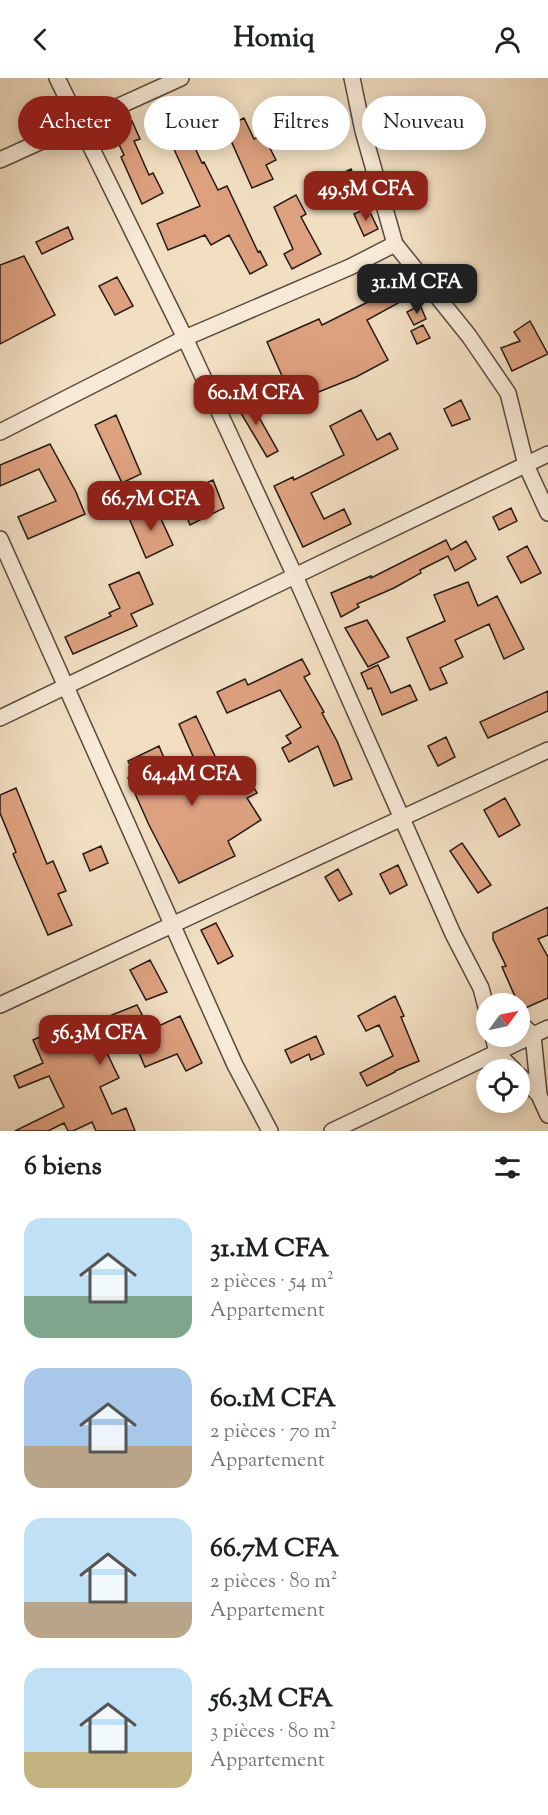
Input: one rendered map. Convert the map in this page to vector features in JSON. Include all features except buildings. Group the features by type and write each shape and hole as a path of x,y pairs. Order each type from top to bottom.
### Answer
{"street":[{"path":"57,78 66,96"},
{"path":"132,100 181,78"},
{"path":"352,78 363,131 395,244 469,336 508,393 526,465 548,513"},
{"path":"0,160 22,150"},
{"path":"92,150 185,338 296,576 453,934 483,993"},
{"path":"0,432 185,338 350,267 395,244"},
{"path":"0,718 548,454"},
{"path":"0,539 235,1065 270,1131"},
{"path":"0,1005 548,750"},
{"path":"482,988 487,993"},
{"path":"332,1131 548,1028"},
{"path":"530,1032 533,1035 539,1095 548,1114"},
{"path":"495,1047 496,1053 502,1059"},
{"path":"530,1086 539,1095"}]}
